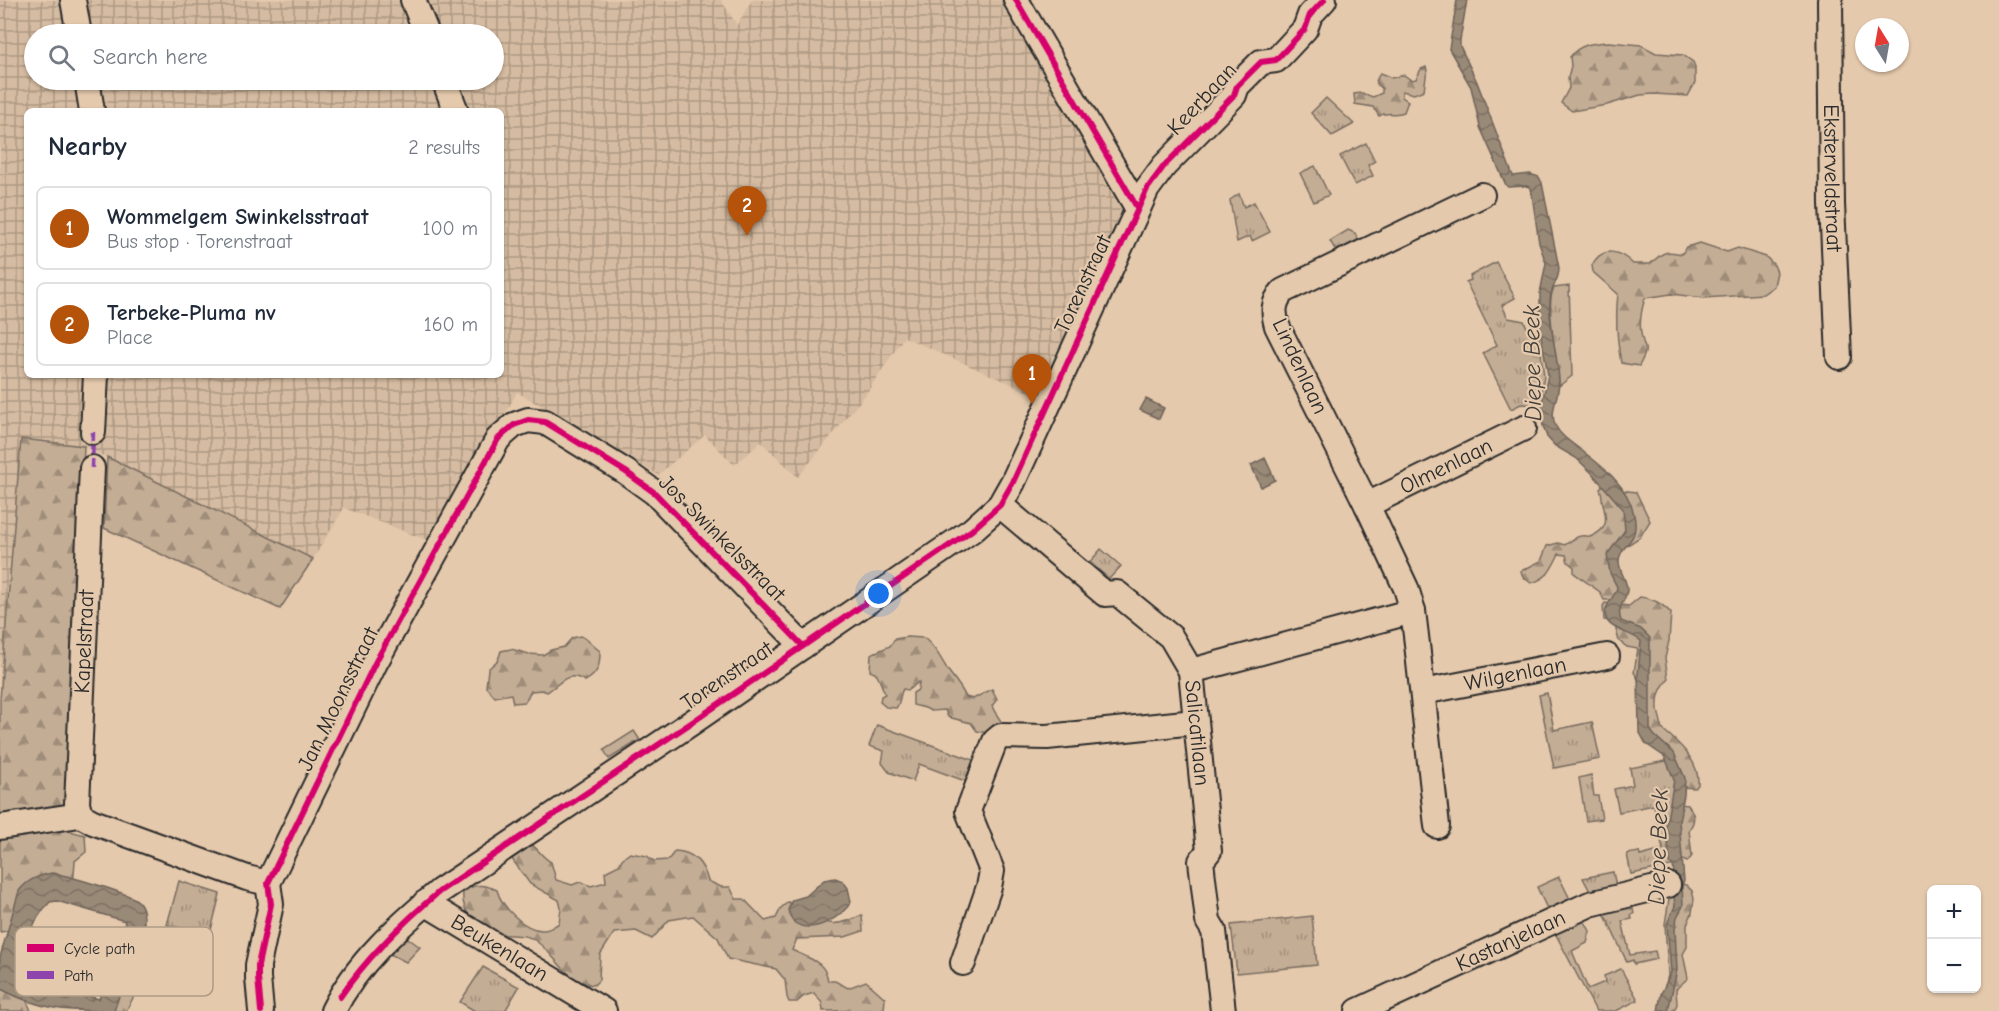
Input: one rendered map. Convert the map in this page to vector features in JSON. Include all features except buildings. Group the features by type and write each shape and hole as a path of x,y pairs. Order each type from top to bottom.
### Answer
{"street":[{"path":"73,0 77,24"},
{"path":"413,0 423,24"},
{"path":"1016,0 1138,209"},
{"name":"Keerbaan","path":"1138,209 1147,189 1164,166 1234,95 1237,86 1261,62 1276,60 1305,29 1310,15 1324,0"},
{"name":"Eksterveldstraat","path":"1830,0 1832,204 1839,357"},
{"path":"89,90 92,108"},
{"path":"448,90 455,108"},
{"name":"Lindenlaan","path":"1437,826 1413,611 1406,588 1274,316 1277,298 1283,291 1482,195"},
{"name":"Torenstraat","path":"333,1011 353,977 375,951 440,891 972,530 1000,505 1013,482 1138,209"},
{"path":"93,432 96,378"},
{"name":"Jos Swinkelsstraat","path":"514,425 528,420 545,422 626,472 655,493 803,646"},
{"name":"Jan Moonsstraat","path":"268,883 397,621 498,439 514,425"},
{"name":"Olmenlaan","path":"1367,505 1524,428"},
{"name":"Kapelstraat","path":"80,815 77,804 92,468"},
{"name":"Salicatilaan","path":"1000,505 1105,594 1116,593 1171,637 1191,671 1209,851 1201,861 1208,921 1214,932 1223,1011"},
{"path":"1191,671 1413,611"},
{"name":"Wilgenlaan","path":"1423,692 1607,656"},
{"path":"963,963 989,887 992,871 968,811 995,741 1001,736 1047,737 1195,722"},
{"path":"0,827 80,815 93,822 236,874 268,883 272,904 258,965 261,1011"},
{"name":"Kastanjelaan","path":"1358,1011 1595,902 1668,885"},
{"name":"Beukenlaan","path":"425,903 604,1011"}],"shaded area":[{"path":"0,0 721,0 737,25 752,0 1004,0 1125,209 1036,395 904,337 866,394 798,477 761,442 734,465 705,435 658,475 517,392 434,543 344,508 313,559 85,447 21,439 0,698"}],"green space":[{"path":"1609,42 1641,45 1656,53 1683,55 1693,62 1695,67 1695,83 1688,96 1640,95 1607,105 1572,111 1561,103 1569,88 1570,57 1582,47"},
{"path":"1426,67 1424,90 1414,94 1402,91 1402,97 1408,101 1404,112 1379,116 1373,107 1355,104 1354,94 1361,93 1373,97 1382,93 1382,88 1377,85 1376,81 1380,73 1392,78 1404,75 1411,80 1416,79 1421,69"},
{"path":"1326,98 1354,124 1332,136 1311,113"},
{"path":"1366,143 1375,161 1368,165 1373,176 1355,185 1340,156"},
{"path":"1315,166 1329,195 1314,202 1300,173"},
{"path":"1239,194 1244,207 1254,202 1270,232 1252,241 1250,236 1237,242 1230,200"},
{"path":"1348,230 1355,233 1358,240 1336,251 1330,241"},
{"path":"1700,243 1727,252 1738,248 1766,257 1777,272 1774,286 1763,294 1704,298 1671,294 1645,298 1640,324 1644,355 1639,366 1621,363 1617,329 1618,294 1593,272 1592,265 1606,252 1617,253 1633,264 1650,264 1664,253 1682,254 1686,247"},
{"path":"1496,262 1515,298 1502,305 1508,318 1524,321 1529,332 1538,329 1544,376 1539,405 1521,404 1511,409 1483,353 1497,345 1466,282 1471,280 1470,276"},
{"path":"1569,286 1572,376 1559,386 1551,320 1551,296 1554,288"},
{"path":"21,439 84,446 68,812 0,820 0,699"},
{"path":"107,457 313,559 280,609 104,528"},
{"path":"1604,482 1620,490 1636,492 1650,521 1640,537 1623,548 1617,555 1623,583 1614,600 1604,600 1600,592 1574,573 1574,567 1568,562 1566,555 1559,554 1549,572 1537,581 1531,583 1523,577 1521,571 1541,561 1547,546 1558,543 1565,545 1577,537 1590,537 1601,531 1606,519 1600,489"},
{"path":"1101,549 1121,566 1109,579 1090,562"},
{"path":"1640,597 1657,602 1671,613 1665,658 1668,679 1660,693 1658,710 1661,728 1681,746 1692,760 1698,776 1698,785 1695,788 1682,787 1674,766 1647,733 1641,684 1634,672 1638,649 1627,647 1619,641 1614,622 1604,620 1603,606 1605,603 1629,606"},
{"path":"581,636 600,651 598,668 585,681 569,677 547,692 531,691 525,702 513,703 511,694 495,697 486,687 488,669 498,660 501,651 511,649 543,655 551,650 564,647 572,638"},
{"path":"924,638 928,641 966,697 973,699 992,689 997,699 992,706 1002,726 1001,736 977,731 971,723 948,717 945,710 931,711 913,705 913,693 918,690 919,682 908,690 903,689 896,708 886,707 880,702 881,696 885,694 877,674 870,671 871,654 890,646 895,639"},
{"path":"1547,693 1554,730 1592,722 1600,759 1554,768 1539,695"},
{"path":"877,725 973,760 965,781 919,764 913,781 889,772 882,763 884,751 869,746"},
{"path":"634,731 640,740 609,759 604,750"},
{"path":"1671,760 1677,787 1676,865 1631,874 1627,854 1639,852 1640,856 1663,850 1654,805 1619,812 1614,789 1633,785 1630,768"},
{"path":"1591,775 1594,796 1598,796 1602,819 1586,821 1579,778"},
{"path":"1679,804 1688,805 1694,818 1689,830 1692,856 1687,862 1681,859 1672,809"},
{"path":"66,830 85,835 86,852 75,861 73,887 50,891 11,930 0,932 0,839 10,834"},
{"path":"529,842 551,862 556,880 572,885 580,882 591,886 606,882 605,872 619,865 622,859 630,853 647,856 654,861 668,860 675,851 692,856 700,864 708,881 721,887 730,887 736,899 744,899 765,921 776,918 781,908 788,902 816,918 831,923 850,921 862,915 863,931 845,937 797,939 792,950 820,965 828,981 835,981 848,988 866,981 885,998 884,1010 823,1011 822,1003 814,993 804,996 797,1002 789,1002 785,980 776,969 728,959 718,938 693,916 669,920 652,939 636,931 614,933 600,955 599,980 594,985 584,983 568,974 532,938 488,930 476,923 465,907 463,893 471,887 483,886 497,890 508,910 528,926 544,930 559,923 561,908 559,900 530,884 512,859 513,848"},
{"path":"1613,872 1616,886 1592,895 1583,878"},
{"path":"1559,877 1572,903 1549,913 1537,887"},
{"path":"179,881 220,894 212,927 167,925"},
{"path":"1680,884 1686,885 1692,891 1694,899 1687,925 1687,947 1683,954 1688,978 1676,989 1677,1004 1674,1011 1665,1011 1663,997 1668,975 1665,924 1668,892"},
{"path":"1631,900 1634,914 1631,915 1632,919 1622,921 1630,955 1655,951 1657,959 1634,964 1633,960 1627,962 1601,907"},
{"path":"1581,914 1590,931 1587,943 1572,951 1588,989 1605,982 1604,976 1621,969 1638,1000 1616,1011 1596,1011 1552,927"},
{"path":"1312,916 1317,965 1237,973 1231,925"},
{"path":"405,936 420,947 406,962 390,954"},
{"path":"0,966 15,979 15,996 25,996 31,1011 0,1011"},
{"path":"483,967 519,987 505,1011 475,1011 460,1002"},
{"path":"105,996 134,996 126,1011 97,1011"}],"water":[{"path":"1457,0 1467,0 1460,46 1477,82 1513,176 1530,174 1539,177 1542,183 1559,268 1550,303 1559,380 1553,413 1555,425 1559,432 1620,485 1631,504 1634,515 1635,524 1632,537 1620,554 1619,560 1627,591 1620,609 1620,616 1621,621 1641,629 1650,638 1650,729 1674,753 1685,778 1679,821 1684,881 1682,885 1683,906 1677,917 1675,929 1677,970 1668,1011 1658,1011 1661,994 1671,972 1667,924 1675,906 1672,879 1674,873 1670,863 1666,825 1674,780 1665,757 1646,744 1639,731 1638,675 1641,641 1617,629 1607,621 1605,616 1607,606 1617,587 1610,573 1607,555 1625,530 1623,509 1576,458 1555,446 1547,437 1543,426 1541,407 1548,375 1540,330 1540,293 1546,263 1539,243 1531,188 1506,185 1480,127 1471,87 1449,49"},
{"path":"1146,399 1164,408 1159,419 1140,410"},
{"path":"1265,458 1275,480 1261,487 1251,465"},
{"path":"52,873 59,874 111,889 132,898 141,906 144,923 143,927 124,927 125,921 57,901 50,902 33,927 15,927 15,996 1,989 0,957 19,891 38,877"},
{"path":"835,878 843,881 848,888 851,902 847,908 818,926 802,926 794,922 788,910 792,900 806,896 824,880"},
{"path":"16,996 88,996 99,999 100,996 119,996 114,1011 83,1011 30,1002"}],"marked path":[{"path":"92,468 93,432"}],"cycle path":[{"path":"1016,0 1138,209"},
{"path":"340,997 386,941 440,891 691,723 972,530 1000,505 1013,482 1147,189 1164,166 1234,95 1237,86 1261,62 1276,60 1305,29 1310,15 1324,0"},
{"path":"261,1011 258,965 271,904 268,883 375,663 498,439 514,425 528,420 545,422 626,472 655,493 803,646"}],"place":[{"name":"Terbeke-Pluma nv","path":"747,236"},
{"name":"Wommelgem Swinkelsstraat","path":"1032,404"}],"water label":[{"name":"Diepe Beek","path":"1532,363"},
{"name":"Diepe Beek","path":"1658,847"}]}
